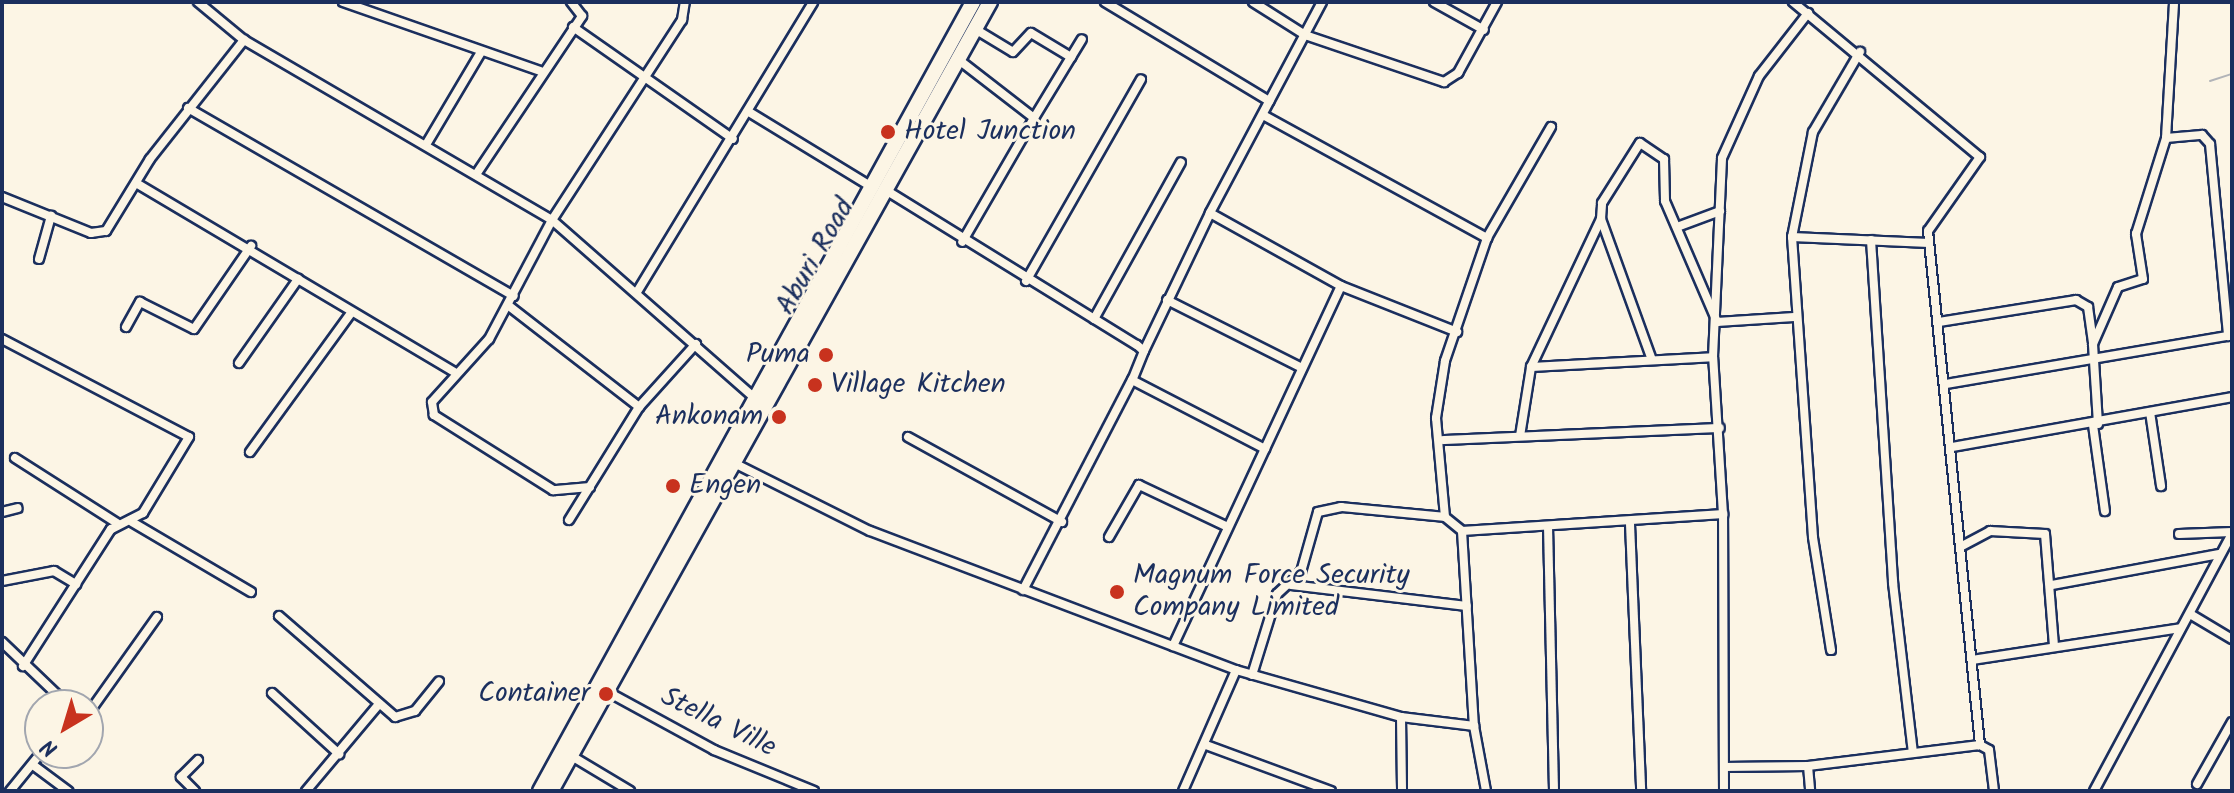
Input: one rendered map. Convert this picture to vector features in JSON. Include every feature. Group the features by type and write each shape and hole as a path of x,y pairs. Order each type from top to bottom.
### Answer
{"highway":[{"name":"Aburi Road","path":"540,791 877,187 973,2"},
{"name":"Aburi Road","path":"555,788 725,458 752,396 877,187 959,60 990,2"}],"street":[{"path":"198,2 244,40 427,143 552,220 752,396"},
{"path":"209,11 215,2"},
{"path":"343,2 540,71"},
{"path":"477,173 540,71 573,27 582,10 571,2"},
{"path":"590,487 553,490 434,415 432,402 454,372 477,354 509,306 552,220 640,77 682,20 685,2"},
{"path":"637,292 733,139 813,2"},
{"path":"1105,2 1269,101"},
{"path":"1253,2 1305,35 1444,82 1484,30 1497,2"},
{"path":"1023,590 1062,522 1210,213 1322,2"},
{"path":"1434,2 1484,30"},
{"path":"1793,2 1860,52 1980,157 1929,228 1980,745"},
{"path":"2093,344 2118,287 2143,279 2136,234 2166,138 2174,2"},
{"path":"1724,791 1723,514 1720,428 1713,357 1717,322 1722,158 1742,105 1808,13"},
{"path":"573,27 640,77 733,139"},
{"path":"975,29 1013,52 1031,33 1071,57"},
{"path":"962,242 1082,39"},
{"path":"2,197 91,233 106,231 188,108 244,40"},
{"path":"427,143 481,52"},
{"path":"1831,650 1794,317 1792,237 1813,132 1860,52"},
{"path":"959,60 1034,118"},
{"path":"1026,281 1141,79"},
{"path":"188,108 514,296"},
{"path":"749,112 1144,351"},
{"path":"1263,115 1487,238"},
{"path":"1445,517 1443,440 1436,418 1457,332 1487,238 1551,127"},
{"path":"1946,384 2230,335 2210,144 2202,135 2166,138"},
{"path":"1520,436 1531,367 1601,219 1602,203 1640,143 1664,159 1665,201 1717,322"},
{"path":"1094,319 1181,162"},
{"path":"136,183 251,246 351,313 454,372"},
{"path":"1677,227 1720,211"},
{"path":"1210,213 1341,286 1457,332"},
{"path":"39,259 51,216"},
{"path":"1601,219 1652,360"},
{"path":"1792,237 1929,243"},
{"path":"1871,240 1893,583 1913,753"},
{"path":"126,327 140,302 194,329 251,246"},
{"path":"239,363 298,279"},
{"path":"1173,646 1300,367 1341,286"},
{"path":"1167,300 1300,367"},
{"path":"1939,322 2076,300 2088,307 2093,344 2095,424 2105,511"},
{"path":"509,306 639,407"},
{"path":"250,452 351,313"},
{"path":"1717,322 1794,317"},
{"path":"2,351 5,340 189,437 132,522"},
{"path":"569,520 639,407 696,344"},
{"path":"1531,367 1713,357"},
{"path":"1132,380 1265,449"},
{"path":"1952,447 2095,424 2232,397"},
{"path":"2150,412 2161,486"},
{"path":"1443,440 1720,428"},
{"path":"908,437 1062,522"},
{"path":"15,458 117,523 132,522 251,592"},
{"path":"725,458 870,531 1236,670 1401,717 1474,726"},
{"path":"1109,537 1139,485 1228,527"},
{"path":"2,512 18,508"},
{"path":"1252,675 1277,594 1291,585 1323,508 1445,517 1462,531 1630,524 1723,514"},
{"path":"23,666 117,523"},
{"path":"1630,524 1641,791"},
{"path":"1548,526 1554,791"},
{"path":"1462,531 1474,726 1486,791"},
{"path":"1962,546 1990,531 2040,531 2048,538 2054,645"},
{"path":"2179,534 2232,533"},
{"path":"2094,791 2232,533"},
{"path":"2052,585 2219,554"},
{"path":"2,581 54,571 76,584"},
{"path":"1291,585 1467,606"},
{"path":"2190,614 2232,639"},
{"path":"279,616 379,704 403,719 439,681"},
{"path":"104,692 157,617"},
{"path":"1972,660 2054,645 2181,628"},
{"path":"2,642 50,689"},
{"path":"1183,791 1206,745 1236,670"},
{"name":"Stella Ville","path":"606,691 814,791"},
{"path":"272,693 339,754"},
{"path":"306,791 379,704"},
{"path":"1401,717 1402,791"},
{"path":"2197,784 2232,722"},
{"path":"1206,745 1331,791"},
{"path":"1724,767 1808,766 1980,745 1989,750 1994,791"},
{"path":"570,755 630,791"},
{"path":"195,791 181,777 198,760"},
{"path":"1808,766 1810,791"},
{"path":"10,791 29,769"},
{"path":"38,769 68,791"},
{"path":"785,791 789,781"}],"waterway":[{"path":"2210,81 2232,74"}],"place":[{"name":"Hotel Junction","path":"888,132"},
{"name":"Puma","path":"826,355"},
{"name":"Village Kitchen","path":"815,385"},
{"name":"Ankonam","path":"779,417"},
{"name":"Engen","path":"673,486"},
{"name":"Magnum Force Security Company Limited","path":"1117,592"},
{"name":"Container","path":"606,694"}]}
